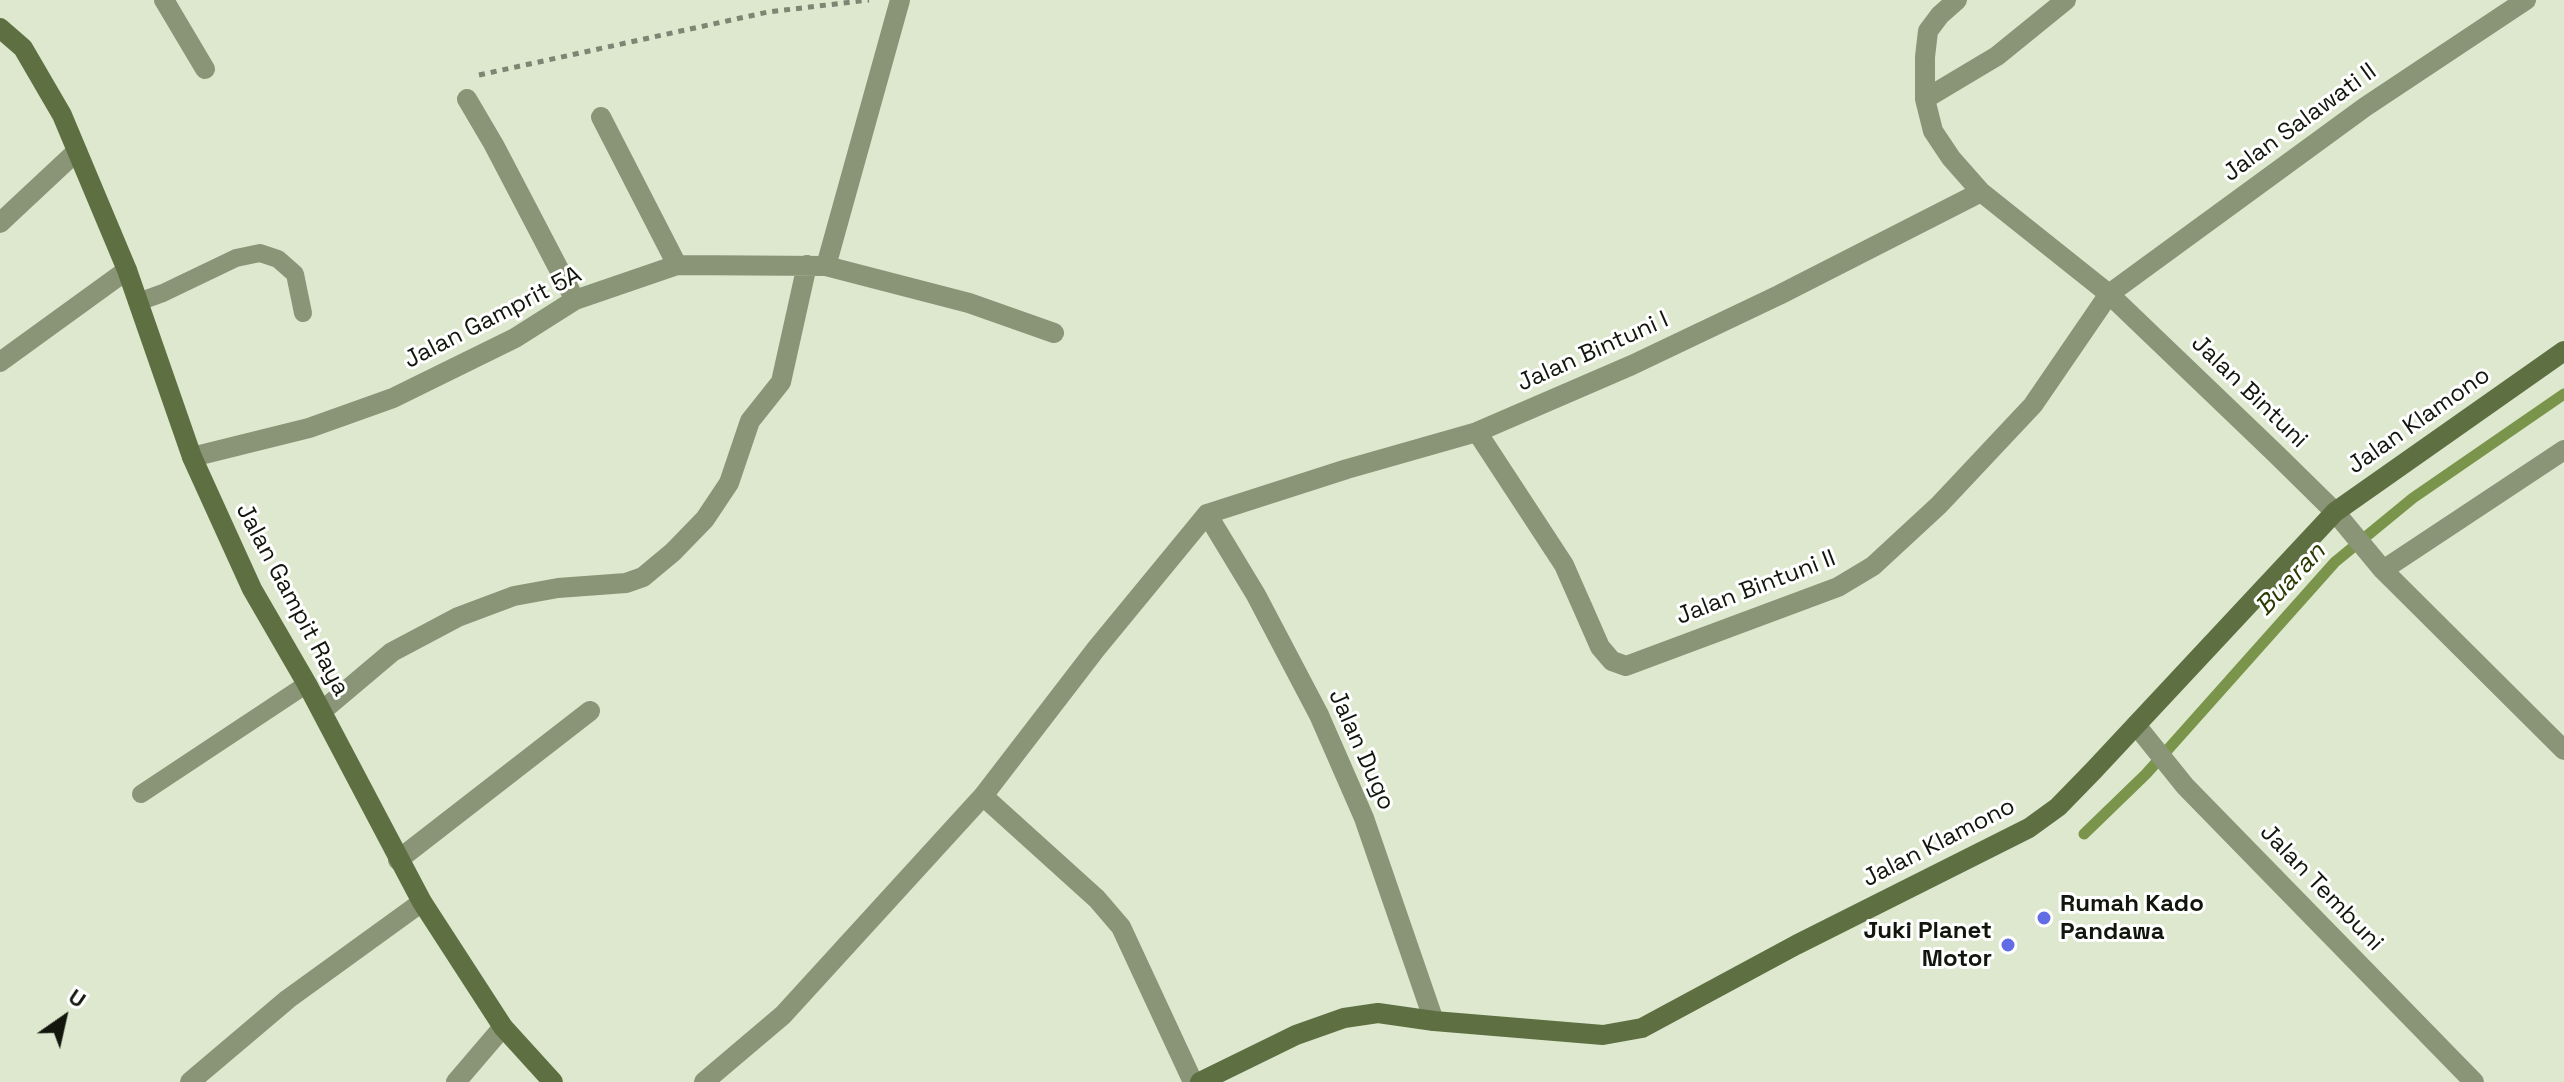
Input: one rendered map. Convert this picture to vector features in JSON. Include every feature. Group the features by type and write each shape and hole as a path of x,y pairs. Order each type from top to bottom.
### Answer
{"street":[{"path":"164,0 205,69"},
{"path":"322,711 392,652 458,617 514,596 558,588 626,583 643,577 705,519 729,483 750,421 781,382 900,0"},
{"name":"Jalan Bintuni","path":"1957,0 1928,31 1925,99 1933,131 1951,158 1981,192 2109,294 2335,512 2377,564 2564,750"},
{"path":"1925,99 1997,56 2066,0"},
{"name":"Jalan Salawati II","path":"2109,294 2365,107 2526,0"},
{"name":"Jalan Gampit Raya","path":"0,28 23,48 62,115 127,270 192,457 252,589 322,711 422,902 503,1027 553,1082"},
{"path":"467,99 575,300"},
{"path":"601,117 677,265"},
{"path":"0,223 77,151"},
{"name":"Jalan Bintuni I","path":"1207,514 1477,432 1672,346 1981,192"},
{"name":"Jalan Gamprit 5A","path":"192,457 309,428 393,398 515,338 575,300 677,265 816,265 969,303 1054,333"},
{"path":"0,362 127,270"},
{"name":"Jalan Bintuni II","path":"1477,432 1564,565 1600,647 1612,661 1626,666 1838,587 1873,566 1939,505 2033,405 2109,294"},
{"name":"Jalan Klamono","path":"1200,1082 1296,1035 1344,1018 1378,1013 1434,1021 1603,1035 1642,1028 1796,945 2029,828 2058,807 2335,512 2564,351"},
{"path":"2377,564 2564,450"},
{"path":"704,1082 783,1015 983,796 1096,649 1207,514"},
{"name":"Jalan Dugo","path":"1207,514 1256,595 1319,715 1364,818 1434,1021"},
{"path":"398,860 590,711"},
{"name":"Jalan Tembuni","path":"2136,725 2185,786 2474,1082"},
{"path":"983,796 1097,899 1121,927 1193,1082"},
{"path":"190,1082 288,999 422,902"},
{"path":"456,1082 503,1027"}],"lane":[{"path":"138,302 236,258 260,253 278,259 295,274 303,313"},
{"path":"141,794 307,684"}],"path":[{"path":"467,99 469,84 481,73 768,12 872,0"}],"waterway":[{"name":"Buaran","path":"2084,834 2146,774 2335,562 2413,498 2564,394"}],"place":[{"name":"Rumah Kado Pandawa","path":"2044,918"},
{"name":"Juki Planet Motor","path":"2008,945"}]}
